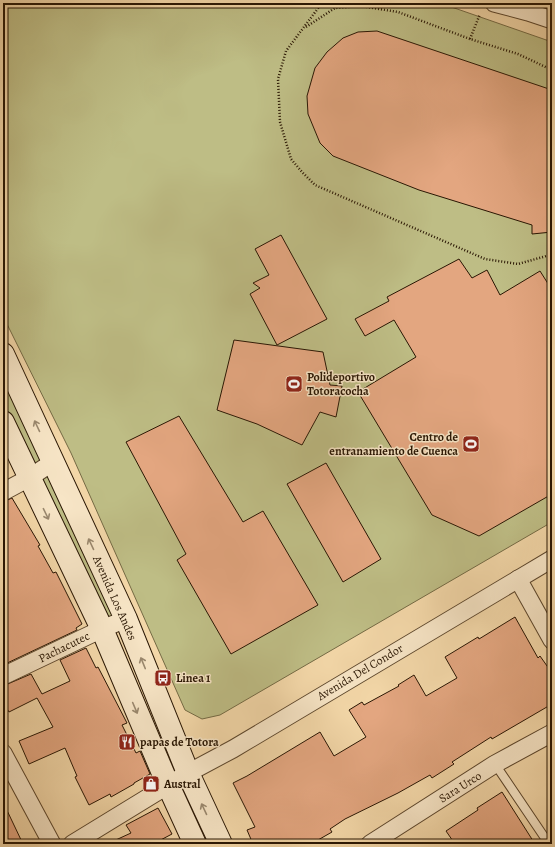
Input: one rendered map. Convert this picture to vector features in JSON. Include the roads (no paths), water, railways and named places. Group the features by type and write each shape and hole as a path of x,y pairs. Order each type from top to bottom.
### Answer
{"main road":[{"name":"Avenida Los Andes","path":"3,354 126,619 188,773 221,844"},
{"name":"Avenida Los Andes","path":"3,422 102,629 168,785 195,844"}],"street":[{"path":"487,7 528,12 552,20"},
{"path":"3,492 29,478 53,462"},
{"name":"Avenida Del Condor","path":"72,844 188,773 233,749 552,558"},
{"path":"518,579 552,640"},
{"name":"Pachacutec","path":"3,676 126,619"},
{"name":"Sara Urco","path":"370,844 495,764 552,733"},
{"path":"3,753 52,844"}],"lane":[{"path":"495,764 549,844"}],"place":[{"name":"Polideportivo Totoracocha","path":"294,384"},
{"name":"Centro de entranamiento de Cuenca","path":"471,444"},
{"name":"Linea 1","path":"163,678"},
{"name":"papas de Totora","path":"127,742"},
{"name":"Austral","path":"151,784"}]}
